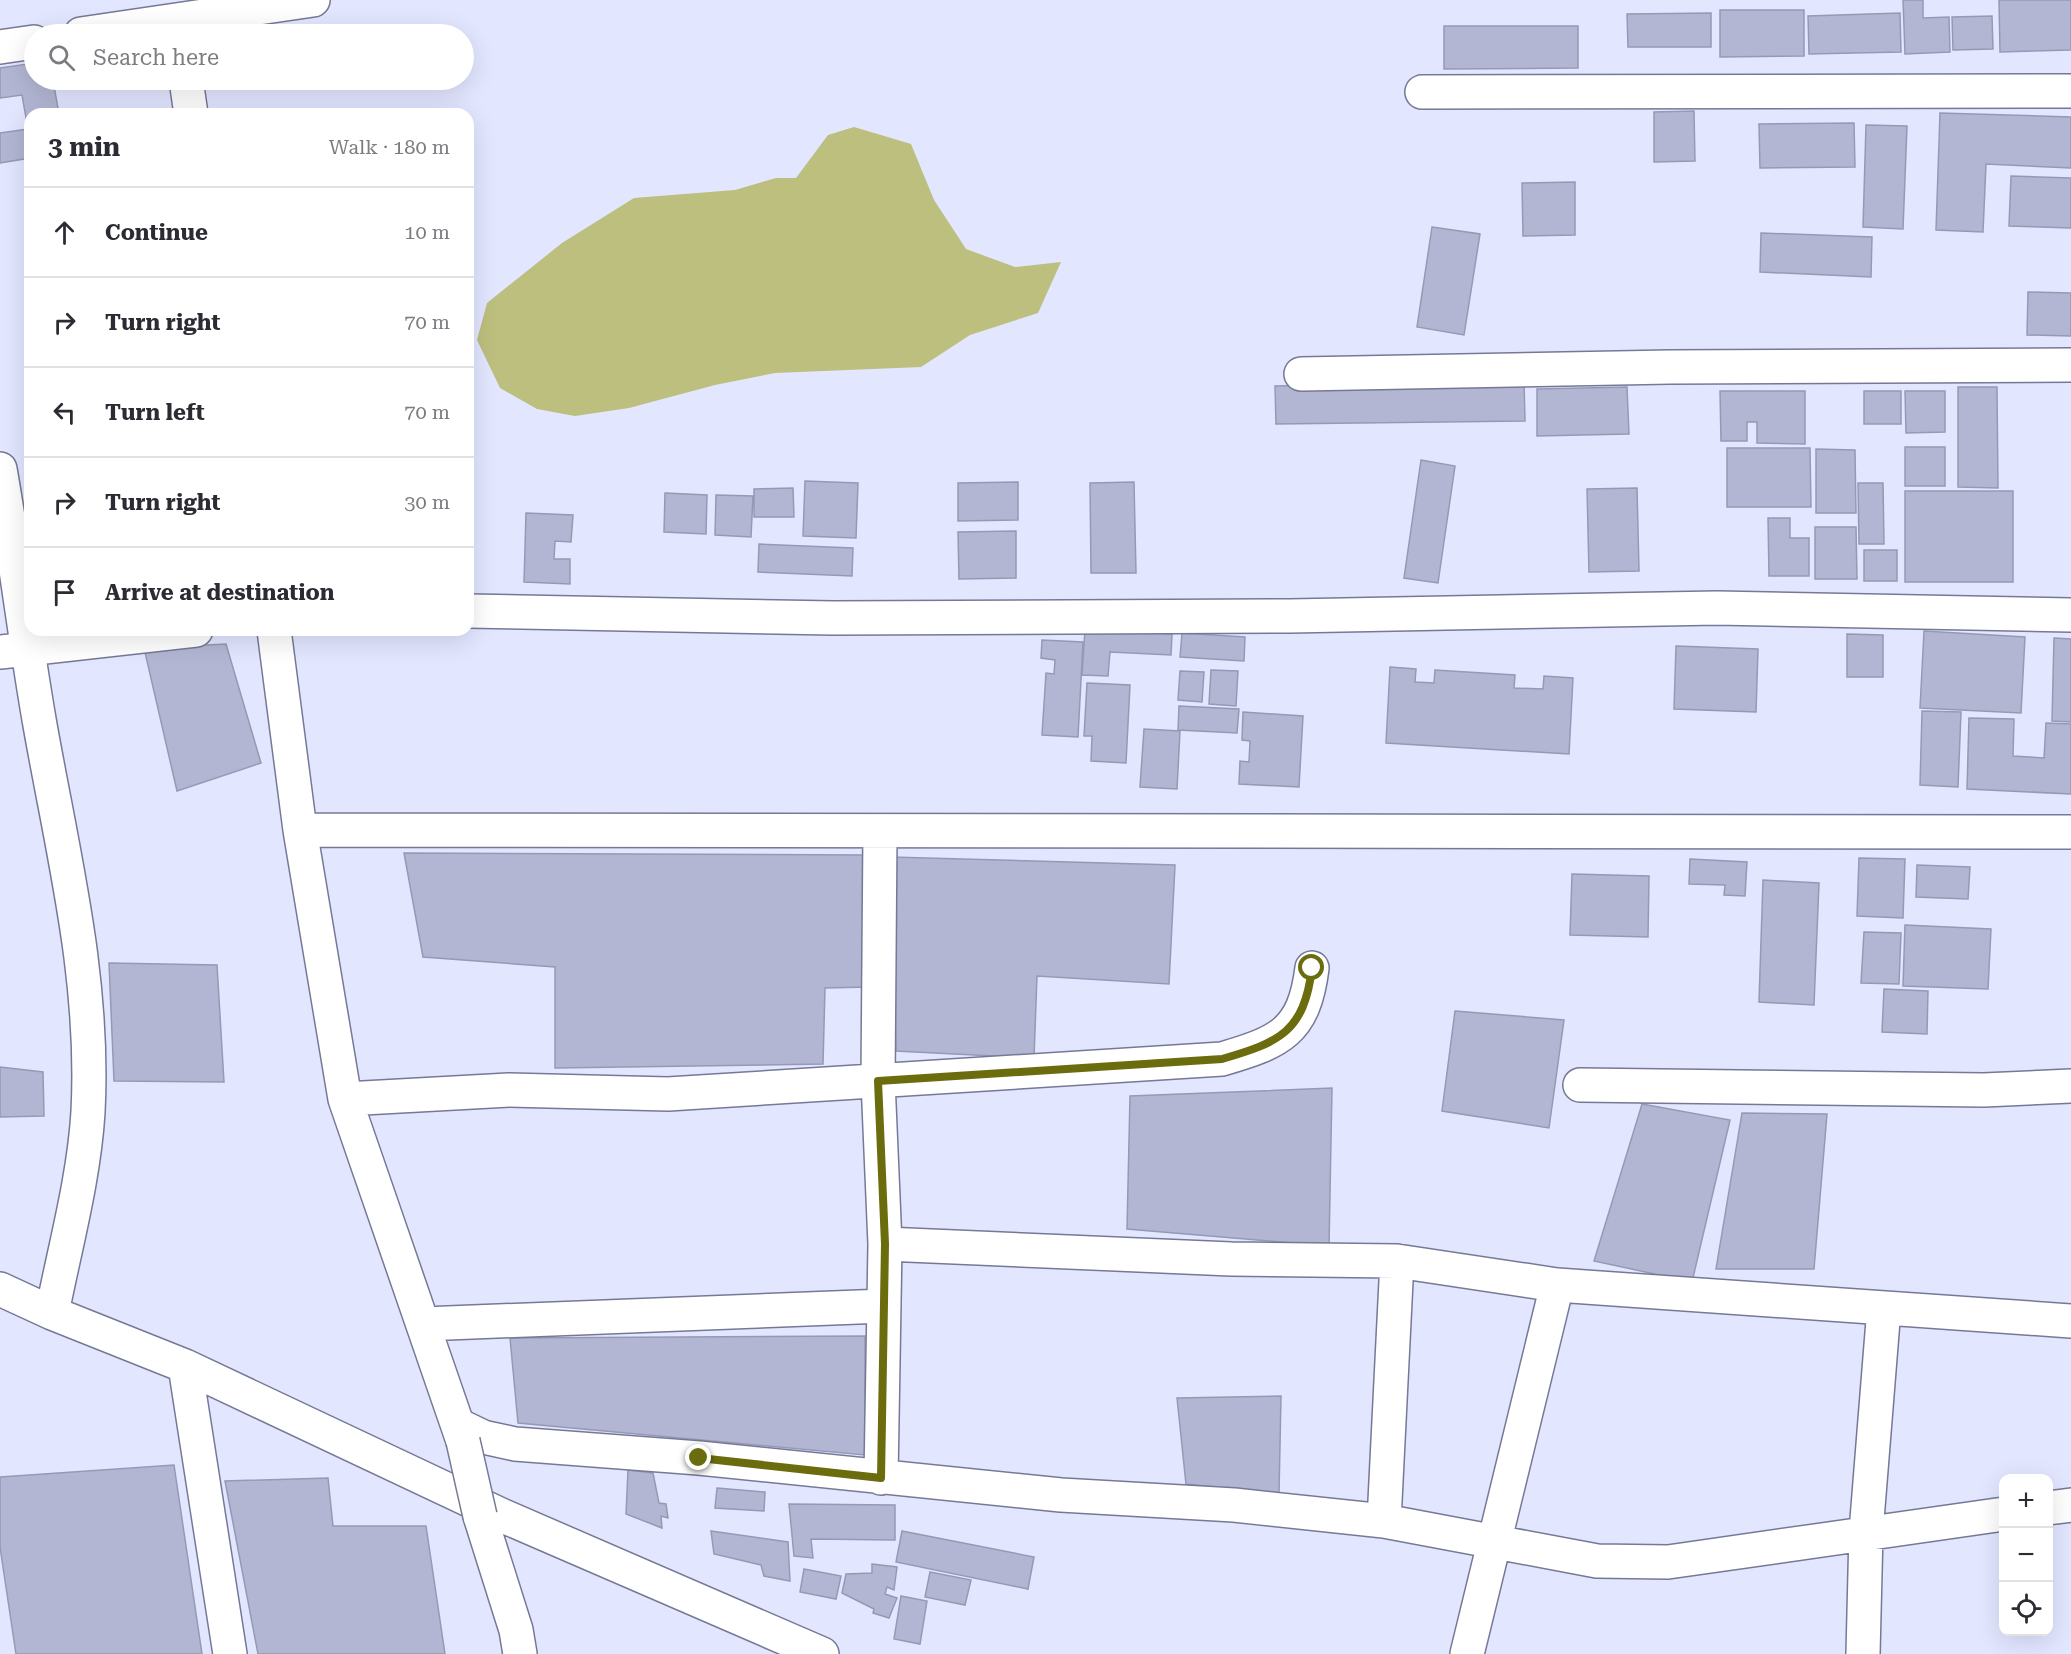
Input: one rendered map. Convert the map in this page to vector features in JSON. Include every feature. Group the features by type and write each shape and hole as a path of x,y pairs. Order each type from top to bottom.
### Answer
{"street":[{"path":"193,24 313,0"},
{"path":"0,47 24,43"},
{"path":"187,90 190,108"},
{"path":"1422,93 2071,91"},
{"path":"1301,374 1670,367 2071,365"},
{"path":"0,469 13,521 14,651 40,724 79,931 89,1046 88,1113 80,1174 52,1313"},
{"path":"474,611 845,618 1290,616 1717,608 2071,615"},
{"path":"14,651 144,636"},
{"path":"275,636 300,830 345,1099 461,1433 480,1516 516,1630 520,1654"},
{"path":"300,830 2071,832"},
{"path":"880,832 878,1081 885,1244 881,1478"},
{"path":"345,1099 509,1090 668,1094 1222,1059 1263,1047 1297,1022 1309,993 1312,968"},
{"path":"1580,1085 1972,1089 2071,1086"},
{"path":"885,1244 1231,1259 1397,1261 1557,1286 2071,1321"},
{"path":"1384,1521 1397,1261"},
{"path":"1467,1654 1557,1286"},
{"path":"0,1289 52,1313 185,1366 501,1515 822,1654"},
{"path":"423,1324 884,1306"},
{"path":"1863,1654 1866,1532 1884,1308"},
{"path":"185,1366 231,1654"},
{"path":"461,1433 515,1444 699,1458 1061,1495 1234,1505 1384,1521 1597,1561 1668,1562 1999,1515"},
{"path":"2053,1507 2071,1505"}],"shaded area":[{"path":"854,127 911,144 934,200 966,249 1015,267 1061,262 1038,313 970,335 921,367 775,373 715,385 629,408 575,416 537,409 500,388 477,340 487,303 562,243 634,198 735,190 776,178 796,178 828,135"}],"building":[{"path":"1903,0 1923,0 1923,18 1949,17 1950,52 1905,54"},
{"path":"1999,0 2071,0 2071,50 2000,52"},
{"path":"1720,10 1804,10 1804,56 1720,57"},
{"path":"1711,13 1711,47 1628,47 1627,14"},
{"path":"1900,13 1901,52 1809,54 1808,16"},
{"path":"1992,16 1993,49 1953,50 1952,17"},
{"path":"1444,26 1578,26 1578,68 1444,69"},
{"path":"24,64 24,90 55,90 58,108 24,108 22,95 0,98 0,68"},
{"path":"1694,111 1695,161 1654,162 1654,112"},
{"path":"1940,113 2071,117 2071,168 1986,164 1983,232 1936,230"},
{"path":"1854,123 1855,167 1760,168 1759,124"},
{"path":"1866,125 1907,126 1903,229 1863,227"},
{"path":"24,130 24,159 0,163 0,133"},
{"path":"2011,176 2071,178 2071,228 2009,226"},
{"path":"1575,182 1575,235 1523,236 1522,183"},
{"path":"1432,227 1480,234 1464,335 1417,327"},
{"path":"1761,233 1872,237 1871,277 1760,272"},
{"path":"2028,292 2071,293 2071,336 2027,335"},
{"path":"1524,381 1525,421 1276,424 1275,386"},
{"path":"1627,387 1629,434 1537,436 1537,389"},
{"path":"1958,387 1997,387 1998,488 1958,487"},
{"path":"1720,391 1805,391 1805,444 1757,443 1757,422 1747,422 1747,441 1721,441"},
{"path":"1864,391 1901,391 1901,424 1864,424"},
{"path":"1905,391 1945,391 1945,432 1906,433"},
{"path":"1905,447 1945,447 1945,486 1905,486"},
{"path":"1727,448 1810,448 1811,507 1727,507"},
{"path":"1816,449 1855,450 1856,513 1816,513"},
{"path":"1421,460 1455,466 1438,583 1404,578"},
{"path":"805,481 858,483 856,538 803,536"},
{"path":"1018,482 1018,520 958,521 958,483"},
{"path":"1134,482 1136,573 1091,573 1090,483"},
{"path":"1858,483 1883,483 1884,544 1859,544"},
{"path":"793,488 794,517 754,517 754,489"},
{"path":"1637,488 1639,571 1589,572 1587,489"},
{"path":"1905,491 2013,491 2013,582 1905,582"},
{"path":"665,493 707,495 706,534 664,532"},
{"path":"716,495 753,496 751,537 715,535"},
{"path":"526,513 573,515 571,542 555,541 554,559 570,559 570,584 524,582"},
{"path":"1768,518 1790,518 1790,538 1809,538 1809,576 1769,576"},
{"path":"1815,527 1856,527 1857,579 1815,579"},
{"path":"1016,531 1016,578 959,579 958,532"},
{"path":"759,544 853,548 852,576 758,572"},
{"path":"1864,550 1897,550 1897,581 1864,581"},
{"path":"1085,629 1172,634 1171,655 1110,652 1108,676 1082,675"},
{"path":"1924,631 2025,637 2021,713 1920,708"},
{"path":"1182,633 1245,637 1244,661 1180,657"},
{"path":"1847,634 1883,635 1883,677 1847,677"},
{"path":"2054,638 2071,639 2071,722 2052,721"},
{"path":"1042,640 1083,642 1078,737 1042,735 1046,673 1054,674 1055,660 1041,658"},
{"path":"226,644 261,763 177,791 144,648"},
{"path":"1676,646 1758,649 1756,712 1674,709"},
{"path":"1390,667 1416,669 1415,682 1434,683 1435,670 1515,675 1514,688 1543,689 1544,676 1573,678 1569,754 1386,743"},
{"path":"1211,670 1238,671 1236,706 1209,704"},
{"path":"1180,671 1204,672 1202,702 1178,700"},
{"path":"1087,683 1130,685 1126,763 1091,761 1092,736 1084,736"},
{"path":"1179,706 1239,709 1237,733 1178,730"},
{"path":"1922,711 1961,712 1958,787 1920,785"},
{"path":"1243,712 1303,716 1299,787 1239,784 1240,761 1249,762 1250,741 1242,740"},
{"path":"1969,718 2014,719 2013,756 2044,758 2046,723 2071,724 2071,794 1967,789"},
{"path":"1144,729 1180,731 1177,789 1140,787"},
{"path":"404,853 866,855 869,987 825,988 823,1064 555,1068 555,967 423,957"},
{"path":"890,857 1175,865 1169,984 1037,976 1034,1058 896,1051"},
{"path":"1859,858 1905,859 1903,918 1857,916"},
{"path":"1690,859 1747,862 1745,896 1724,895 1725,885 1689,884"},
{"path":"1917,865 1970,867 1968,899 1916,897"},
{"path":"1572,874 1649,876 1648,937 1570,935"},
{"path":"1763,880 1819,883 1814,1005 1759,1002"},
{"path":"1905,925 1991,929 1988,989 1903,986"},
{"path":"1864,932 1901,933 1899,984 1861,983"},
{"path":"109,963 217,965 224,1082 114,1081"},
{"path":"1884,989 1928,991 1927,1034 1882,1032"},
{"path":"1455,1011 1564,1020 1549,1128 1442,1111"},
{"path":"0,1067 43,1072 44,1116 0,1117"},
{"path":"1332,1088 1329,1246 1127,1229 1130,1096"},
{"path":"1642,1104 1730,1120 1692,1282 1594,1261"},
{"path":"1742,1113 1827,1114 1814,1269 1716,1269"},
{"path":"865,1336 865,1455 518,1423 510,1338"},
{"path":"1281,1396 1279,1494 1186,1484 1177,1398"},
{"path":"174,1465 202,1654 16,1654 0,1547 0,1477"},
{"path":"628,1470 653,1473 659,1503 666,1504 668,1518 661,1516 662,1528 626,1514"},
{"path":"328,1478 333,1526 426,1526 445,1654 258,1654 225,1481"},
{"path":"717,1488 765,1492 764,1511 715,1508"},
{"path":"789,1504 895,1505 895,1540 811,1539 813,1558 794,1556"},
{"path":"711,1531 788,1542 790,1581 764,1576 761,1565 714,1554"},
{"path":"902,1531 1034,1557 1028,1589 896,1562"},
{"path":"872,1564 897,1567 894,1590 887,1587 885,1594 897,1598 889,1618 873,1613 874,1609 842,1593 846,1574 872,1573"},
{"path":"804,1569 841,1576 836,1599 800,1592"},
{"path":"930,1572 971,1580 965,1605 925,1597"},
{"path":"901,1596 927,1601 920,1644 894,1639"}],"route":[{"path":"699,1458 881,1478 885,1244 878,1081 1222,1059 1263,1047 1297,1022 1309,993 1312,968"}]}
